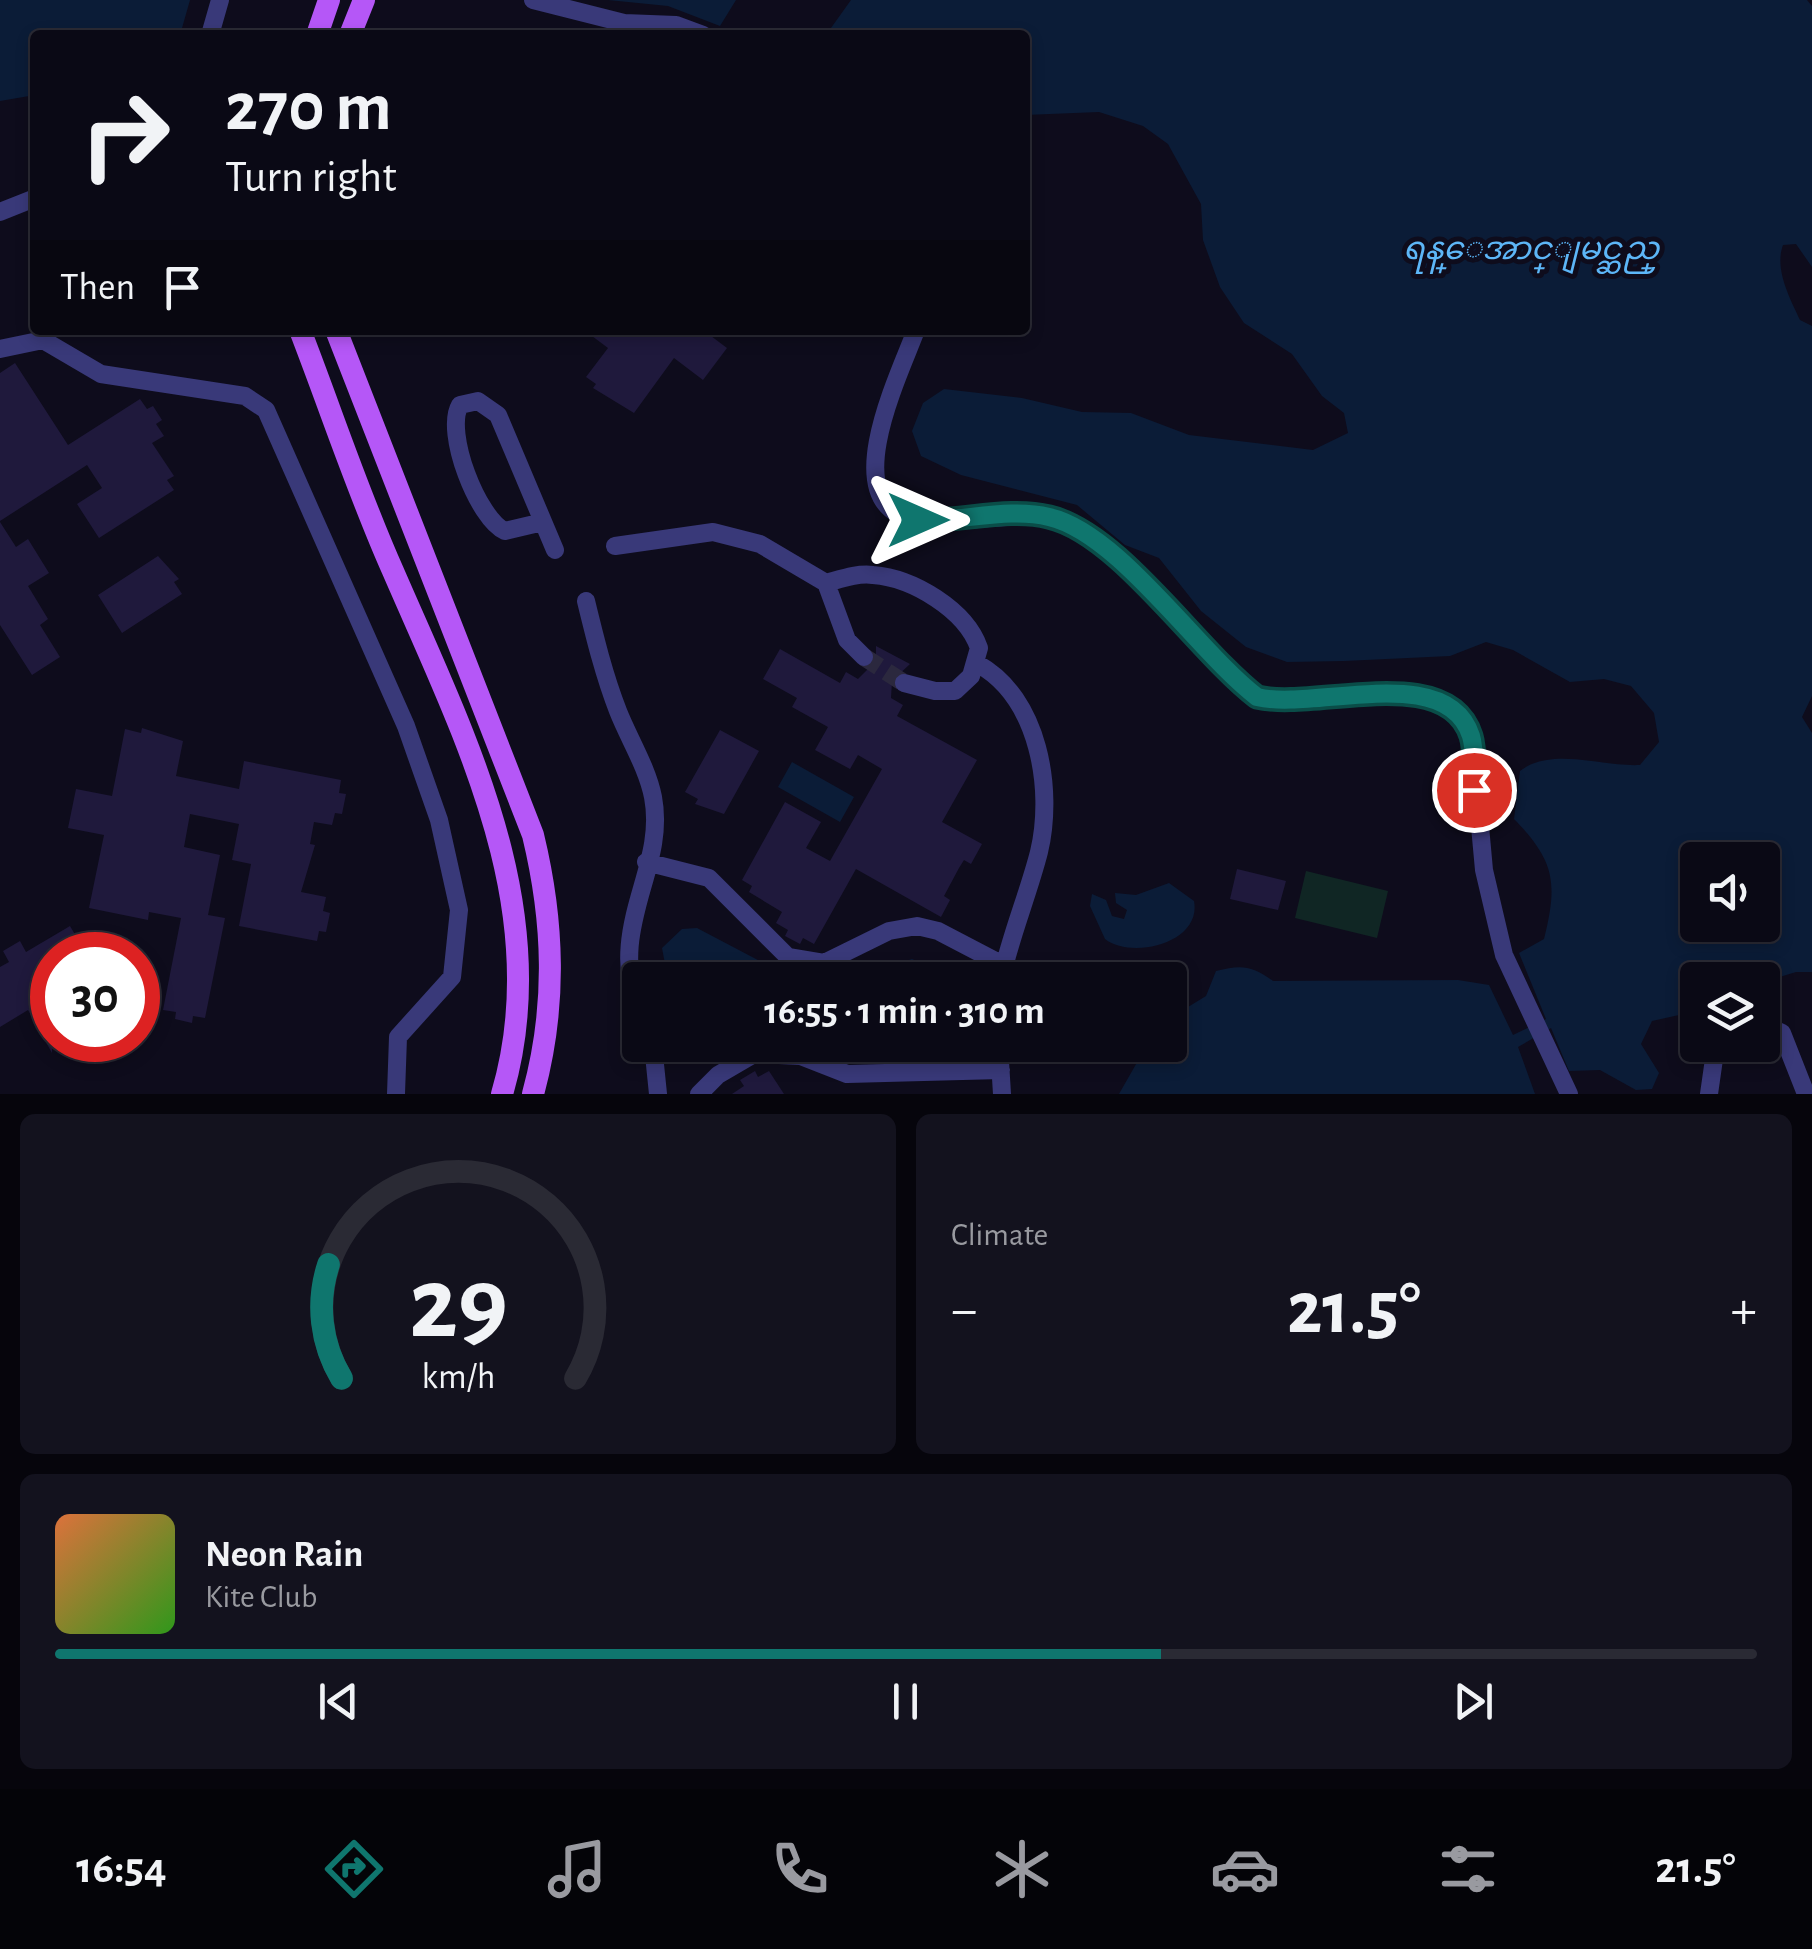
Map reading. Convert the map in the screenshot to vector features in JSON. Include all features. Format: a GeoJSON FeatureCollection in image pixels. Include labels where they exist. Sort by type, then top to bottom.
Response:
{"type":"FeatureCollection","features":[{"type":"Feature","properties":{"kind":"main road"},"geometry":{"type":"LineString","coordinates":[[319,30],[330,0]]}},
{"type":"Feature","properties":{"kind":"main road"},"geometry":{"type":"LineString","coordinates":[[352,30],[364,0]]}},
{"type":"Feature","properties":{"kind":"main road"},"geometry":{"type":"LineString","coordinates":[[302,335],[392,571],[483,784],[503,861],[520,958],[502,1094]]}},
{"type":"Feature","properties":{"kind":"main road"},"geometry":{"type":"LineString","coordinates":[[338,335],[533,834],[548,898],[552,960],[548,1022],[533,1094]]}},
{"type":"Feature","properties":{"kind":"street"},"geometry":{"type":"LineString","coordinates":[[211,30],[220,0]]}},
{"type":"Feature","properties":{"kind":"street"},"geometry":{"type":"LineString","coordinates":[[533,0],[624,23],[676,25],[689,30]]}},
{"type":"Feature","properties":{"kind":"street"},"geometry":{"type":"LineString","coordinates":[[0,212],[30,200]]}},
{"type":"Feature","properties":{"kind":"street"},"geometry":{"type":"LineString","coordinates":[[914,335],[878,439],[873,474],[886,506],[900,516],[942,521],[1048,516],[1076,528],[1122,564],[1257,697],[1288,702],[1380,693],[1434,699],[1453,707],[1472,739],[1484,870],[1500,942],[1569,1094]]}},
{"type":"Feature","properties":{"kind":"street"},"geometry":{"type":"LineString","coordinates":[[0,349],[42,340],[102,374],[245,396],[266,410],[406,726],[439,820],[459,910],[452,977],[398,1037],[396,1094]]}},
{"type":"Feature","properties":{"kind":"street"},"geometry":{"type":"LineString","coordinates":[[543,522],[505,531],[492,522],[454,444],[452,421],[460,405],[478,401],[498,415],[555,550]]}},
{"type":"Feature","properties":{"kind":"street"},"geometry":{"type":"LineString","coordinates":[[615,546],[687,533],[731,534],[760,544],[826,584],[847,640],[864,657]]}},
{"type":"Feature","properties":{"kind":"street"},"geometry":{"type":"LineString","coordinates":[[826,584],[869,574],[898,580],[962,617],[979,648],[978,664],[954,691],[904,683]]}},
{"type":"Feature","properties":{"kind":"street"},"geometry":{"type":"LineString","coordinates":[[586,600],[605,680],[653,798],[628,962]]}},
{"type":"Feature","properties":{"kind":"street"},"geometry":{"type":"LineString","coordinates":[[978,664],[995,674],[1030,722],[1042,788],[1040,848],[1006,962]]}},
{"type":"Feature","properties":{"kind":"street"},"geometry":{"type":"LineString","coordinates":[[646,862],[709,878],[788,957],[814,962]]}},
{"type":"Feature","properties":{"kind":"street"},"geometry":{"type":"LineString","coordinates":[[828,962],[889,931],[917,926],[938,931],[986,962]]}},
{"type":"Feature","properties":{"kind":"street"},"geometry":{"type":"LineString","coordinates":[[1780,1032],[1806,1094]]}},
{"type":"Feature","properties":{"kind":"street"},"geometry":{"type":"LineString","coordinates":[[699,1094],[718,1076],[754,1054],[801,1056],[847,1074],[1000,1070]]}},
{"type":"Feature","properties":{"kind":"street"},"geometry":{"type":"LineString","coordinates":[[655,1062],[658,1094]]}},
{"type":"Feature","properties":{"kind":"street"},"geometry":{"type":"LineString","coordinates":[[1000,1062],[1002,1094]]}},
{"type":"Feature","properties":{"kind":"street"},"geometry":{"type":"LineString","coordinates":[[1709,1094],[1714,1062]]}},
{"type":"Feature","properties":{"kind":"green space"},"geometry":{"type":"Polygon","coordinates":[[[1306,871],[1388,891],[1377,938],[1295,918],[1306,871]]]}},
{"type":"Feature","properties":{"kind":"water"},"geometry":{"type":"Polygon","coordinates":[[[0,0],[190,0],[181,30],[30,30],[30,96],[0,101],[0,0]]]}},
{"type":"Feature","properties":{"kind":"water"},"geometry":{"type":"Polygon","coordinates":[[[608,0],[736,0],[720,26],[668,6],[608,0]]]}},
{"type":"Feature","properties":{"kind":"water","name":"ရန္ေအာင္ျမင္ဆည္"},"geometry":{"type":"Polygon","coordinates":[[[851,0],[1807,0],[1812,6],[1812,267],[1796,244],[1783,245],[1780,264],[1800,320],[1812,326],[1812,696],[1802,717],[1812,733],[1812,972],[1780,977],[1780,962],[1680,962],[1680,1015],[1652,1021],[1641,1044],[1659,1073],[1652,1089],[1636,1090],[1600,1070],[1569,1071],[1551,1028],[1518,1047],[1535,1094],[1119,1094],[1137,1062],[1187,1062],[1187,1008],[1206,996],[1216,971],[1225,969],[1252,969],[1273,981],[1458,980],[1489,985],[1513,1035],[1546,1019],[1519,953],[1544,939],[1551,903],[1550,874],[1545,861],[1514,819],[1520,771],[1547,760],[1562,759],[1640,765],[1659,742],[1654,713],[1631,686],[1604,679],[1570,682],[1513,650],[1486,642],[1450,656],[1344,661],[1287,662],[1246,647],[1201,611],[1159,558],[1125,545],[1077,505],[961,475],[921,456],[912,431],[923,403],[944,389],[1022,398],[1082,412],[1131,413],[1189,435],[1313,450],[1348,433],[1344,413],[1322,396],[1292,354],[1244,323],[1220,287],[1203,240],[1201,204],[1168,144],[1143,126],[1099,112],[1030,115],[1030,30],[830,30],[851,0]]]}},
{"type":"Feature","properties":{"kind":"water"},"geometry":{"type":"Polygon","coordinates":[[[792,762],[854,797],[840,822],[778,787],[792,762]]]}},
{"type":"Feature","properties":{"kind":"water"},"geometry":{"type":"Polygon","coordinates":[[[1169,883],[1194,901],[1194,916],[1187,928],[1163,944],[1147,947],[1131,948],[1105,939],[1090,906],[1092,894],[1106,900],[1112,916],[1124,919],[1127,910],[1116,903],[1115,893],[1136,895],[1169,883]]]}},
{"type":"Feature","properties":{"kind":"water"},"geometry":{"type":"Polygon","coordinates":[[[697,928],[762,962],[665,962],[662,948],[682,929],[697,928]]]}},
{"type":"Feature","properties":{"kind":"building"},"geometry":{"type":"Polygon","coordinates":[[[591,335],[710,335],[727,348],[703,380],[674,358],[634,413],[593,388],[596,384],[586,377],[608,348],[591,335]]]}},
{"type":"Feature","properties":{"kind":"building"},"geometry":{"type":"Polygon","coordinates":[[[15,363],[68,445],[140,399],[147,409],[153,406],[162,420],[156,424],[164,436],[152,443],[174,476],[167,480],[174,490],[99,538],[77,504],[102,488],[87,465],[0,521],[0,373],[15,363]]]}},
{"type":"Feature","properties":{"kind":"building"},"geometry":{"type":"Polygon","coordinates":[[[0,522],[16,547],[28,539],[49,573],[28,586],[48,619],[40,625],[60,657],[32,675],[0,625],[0,522]]]}},
{"type":"Feature","properties":{"kind":"building"},"geometry":{"type":"Polygon","coordinates":[[[158,556],[179,579],[174,582],[182,594],[122,633],[98,595],[158,556]]]}},
{"type":"Feature","properties":{"kind":"building"},"geometry":{"type":"Polygon","coordinates":[[[876,646],[910,664],[892,681],[891,698],[903,705],[897,716],[977,760],[942,822],[982,844],[971,864],[964,860],[959,868],[944,896],[950,900],[941,917],[856,869],[814,944],[803,938],[800,944],[785,936],[788,930],[776,923],[782,912],[749,892],[752,886],[742,880],[785,802],[821,822],[806,848],[830,861],[882,769],[858,755],[850,769],[815,750],[828,727],[792,707],[797,698],[763,679],[780,649],[840,683],[846,672],[858,679],[876,661],[876,646]]]}},
{"type":"Feature","properties":{"kind":"building"},"geometry":{"type":"Polygon","coordinates":[[[142,728],[183,741],[176,776],[239,789],[244,761],[341,780],[339,793],[346,794],[342,814],[335,813],[332,825],[314,822],[310,844],[315,845],[301,892],[326,897],[323,911],[330,913],[326,932],[319,931],[317,941],[239,926],[251,864],[232,860],[239,824],[190,814],[184,847],[220,855],[208,915],[225,918],[205,1018],[193,1016],[192,1023],[175,1019],[176,1012],[163,1010],[181,918],[149,912],[148,920],[89,908],[104,835],[68,828],[76,789],[112,796],[125,729],[141,733],[142,728]]]}},
{"type":"Feature","properties":{"kind":"building"},"geometry":{"type":"Polygon","coordinates":[[[720,730],[759,751],[724,814],[695,804],[698,799],[685,792],[720,730]]]}},
{"type":"Feature","properties":{"kind":"building"},"geometry":{"type":"Polygon","coordinates":[[[1237,869],[1286,881],[1278,910],[1230,899],[1237,869]]]}},
{"type":"Feature","properties":{"kind":"building"},"geometry":{"type":"Polygon","coordinates":[[[20,941],[26,952],[30,950],[30,1014],[28,1010],[0,1027],[0,967],[9,962],[3,951],[20,941]]]}},
{"type":"Feature","properties":{"kind":"building"},"geometry":{"type":"Polygon","coordinates":[[[755,1071],[758,1077],[769,1071],[784,1094],[732,1094],[744,1086],[740,1080],[755,1071]]]}},
{"type":"Feature","properties":{"kind":"tunnel"},"geometry":{"type":"LineString","coordinates":[[864,657],[904,683]]}},
{"type":"Feature","properties":{"kind":"route"},"geometry":{"type":"LineString","coordinates":[[918,520],[1048,516],[1076,528],[1122,564],[1257,697],[1288,702],[1380,693],[1434,699],[1453,707],[1472,739],[1474,790]]}}]}
